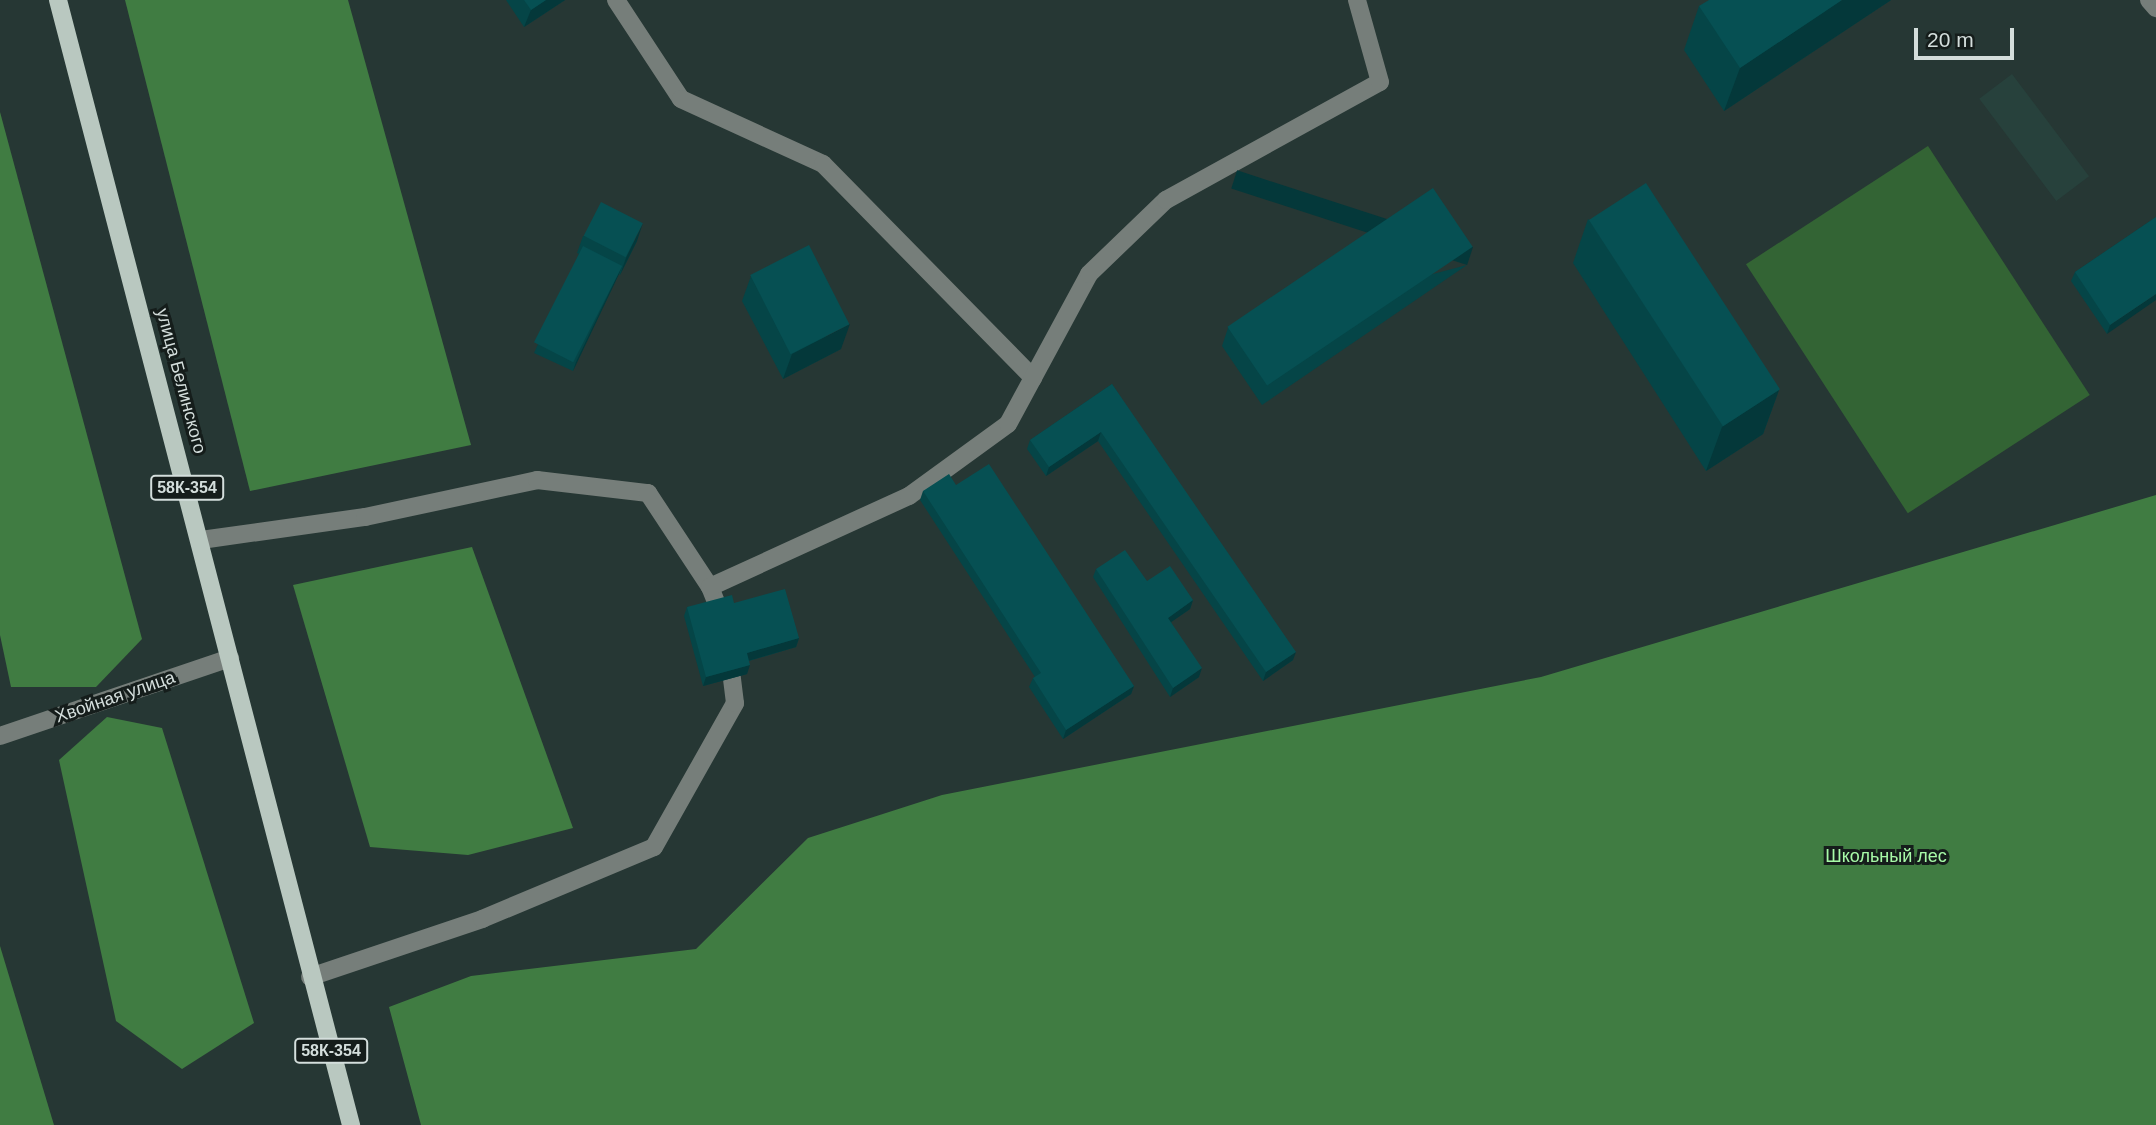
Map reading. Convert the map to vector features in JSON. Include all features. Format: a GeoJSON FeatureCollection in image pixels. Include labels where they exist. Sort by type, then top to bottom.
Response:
{"type":"FeatureCollection","features":[{"type":"Feature","properties":{"kind":"main road","name":"улица Белинского"},"geometry":{"type":"LineString","coordinates":[[58,0],[201,540],[310,977]]}},
{"type":"Feature","properties":{"kind":"main road","name":"58К-354"},"geometry":{"type":"LineString","coordinates":[[310,977],[351,1125]]}},
{"type":"Feature","properties":{"kind":"street"},"geometry":{"type":"LineString","coordinates":[[616,0],[681,99],[823,164],[1032,378]]}},
{"type":"Feature","properties":{"kind":"street"},"geometry":{"type":"LineString","coordinates":[[710,587],[909,496],[1008,424],[1089,274],[1166,200],[1380,82],[1357,0]]}},
{"type":"Feature","properties":{"kind":"street"},"geometry":{"type":"LineString","coordinates":[[2150,0],[2156,9]]}},
{"type":"Feature","properties":{"kind":"street"},"geometry":{"type":"LineString","coordinates":[[201,540],[365,517],[537,480],[648,493],[710,587],[725,624],[735,703],[654,847],[482,919],[310,977]]}},
{"type":"Feature","properties":{"kind":"street","name":"Хвойная улица"},"geometry":{"type":"LineString","coordinates":[[0,736],[230,658]]}},
{"type":"Feature","properties":{"kind":"shaded area"},"geometry":{"type":"Polygon","coordinates":[[[2012,74],[2089,176],[2056,201],[1979,99],[2012,74]]]}},
{"type":"Feature","properties":{"kind":"green space"},"geometry":{"type":"Polygon","coordinates":[[[125,0],[348,0],[471,445],[250,491],[125,0]]]}},
{"type":"Feature","properties":{"kind":"green space"},"geometry":{"type":"Polygon","coordinates":[[[0,112],[142,639],[96,687],[11,687],[0,635],[0,112]]]}},
{"type":"Feature","properties":{"kind":"green space"},"geometry":{"type":"Polygon","coordinates":[[[1928,146],[2090,395],[1908,513],[1746,264],[1928,146]]]}},
{"type":"Feature","properties":{"kind":"green space","name":"Школьный лес"},"geometry":{"type":"Polygon","coordinates":[[[2156,495],[2156,1125],[421,1125],[389,1007],[471,976],[696,949],[808,838],[942,795],[1541,677],[2156,495]]]}},
{"type":"Feature","properties":{"kind":"green space"},"geometry":{"type":"Polygon","coordinates":[[[472,547],[573,828],[468,855],[370,847],[293,585],[472,547]]]}},
{"type":"Feature","properties":{"kind":"green space"},"geometry":{"type":"Polygon","coordinates":[[[107,717],[162,728],[254,1023],[182,1069],[116,1021],[59,760],[107,717]]]}},
{"type":"Feature","properties":{"kind":"green space"},"geometry":{"type":"Polygon","coordinates":[[[0,946],[54,1125],[0,1125],[0,946]]]}},
{"type":"Feature","properties":{"kind":"building"},"geometry":{"type":"Polygon","coordinates":[[[524,0],[546,0],[531,10],[524,0]]]}},
{"type":"Feature","properties":{"kind":"building"},"geometry":{"type":"Polygon","coordinates":[[[1709,0],[1842,0],[1740,68],[1699,6],[1709,0]]]}},
{"type":"Feature","properties":{"kind":"building"},"geometry":{"type":"Polygon","coordinates":[[[1646,183],[1780,389],[1723,426],[1589,220],[1646,183]]]}},
{"type":"Feature","properties":{"kind":"building"},"geometry":{"type":"Polygon","coordinates":[[[1433,188],[1473,247],[1267,386],[1227,327],[1433,188]]]}},
{"type":"Feature","properties":{"kind":"building"},"geometry":{"type":"Polygon","coordinates":[[[601,202],[643,223],[626,257],[584,236],[601,202]]]}},
{"type":"Feature","properties":{"kind":"building"},"geometry":{"type":"Polygon","coordinates":[[[2156,217],[2156,294],[2110,325],[2075,272],[2156,217]]]}},
{"type":"Feature","properties":{"kind":"building"},"geometry":{"type":"Polygon","coordinates":[[[809,245],[849,324],[791,354],[750,275],[809,245]]]}},
{"type":"Feature","properties":{"kind":"building"},"geometry":{"type":"Polygon","coordinates":[[[583,246],[622,266],[573,362],[534,342],[583,246]]]}},
{"type":"Feature","properties":{"kind":"building"},"geometry":{"type":"Polygon","coordinates":[[[1112,384],[1296,652],[1266,672],[1101,432],[1049,467],[1030,440],[1112,384]]]}},
{"type":"Feature","properties":{"kind":"building"},"geometry":{"type":"Polygon","coordinates":[[[989,464],[1134,686],[1066,730],[1033,678],[1041,673],[923,491],[949,474],[956,485],[989,464]]]}},
{"type":"Feature","properties":{"kind":"building"},"geometry":{"type":"Polygon","coordinates":[[[1125,550],[1147,581],[1170,566],[1193,600],[1168,618],[1202,668],[1173,688],[1096,569],[1125,550]]]}},
{"type":"Feature","properties":{"kind":"building"},"geometry":{"type":"Polygon","coordinates":[[[785,589],[799,638],[747,653],[750,665],[706,677],[687,607],[732,595],[734,603],[785,589]]]}}]}
